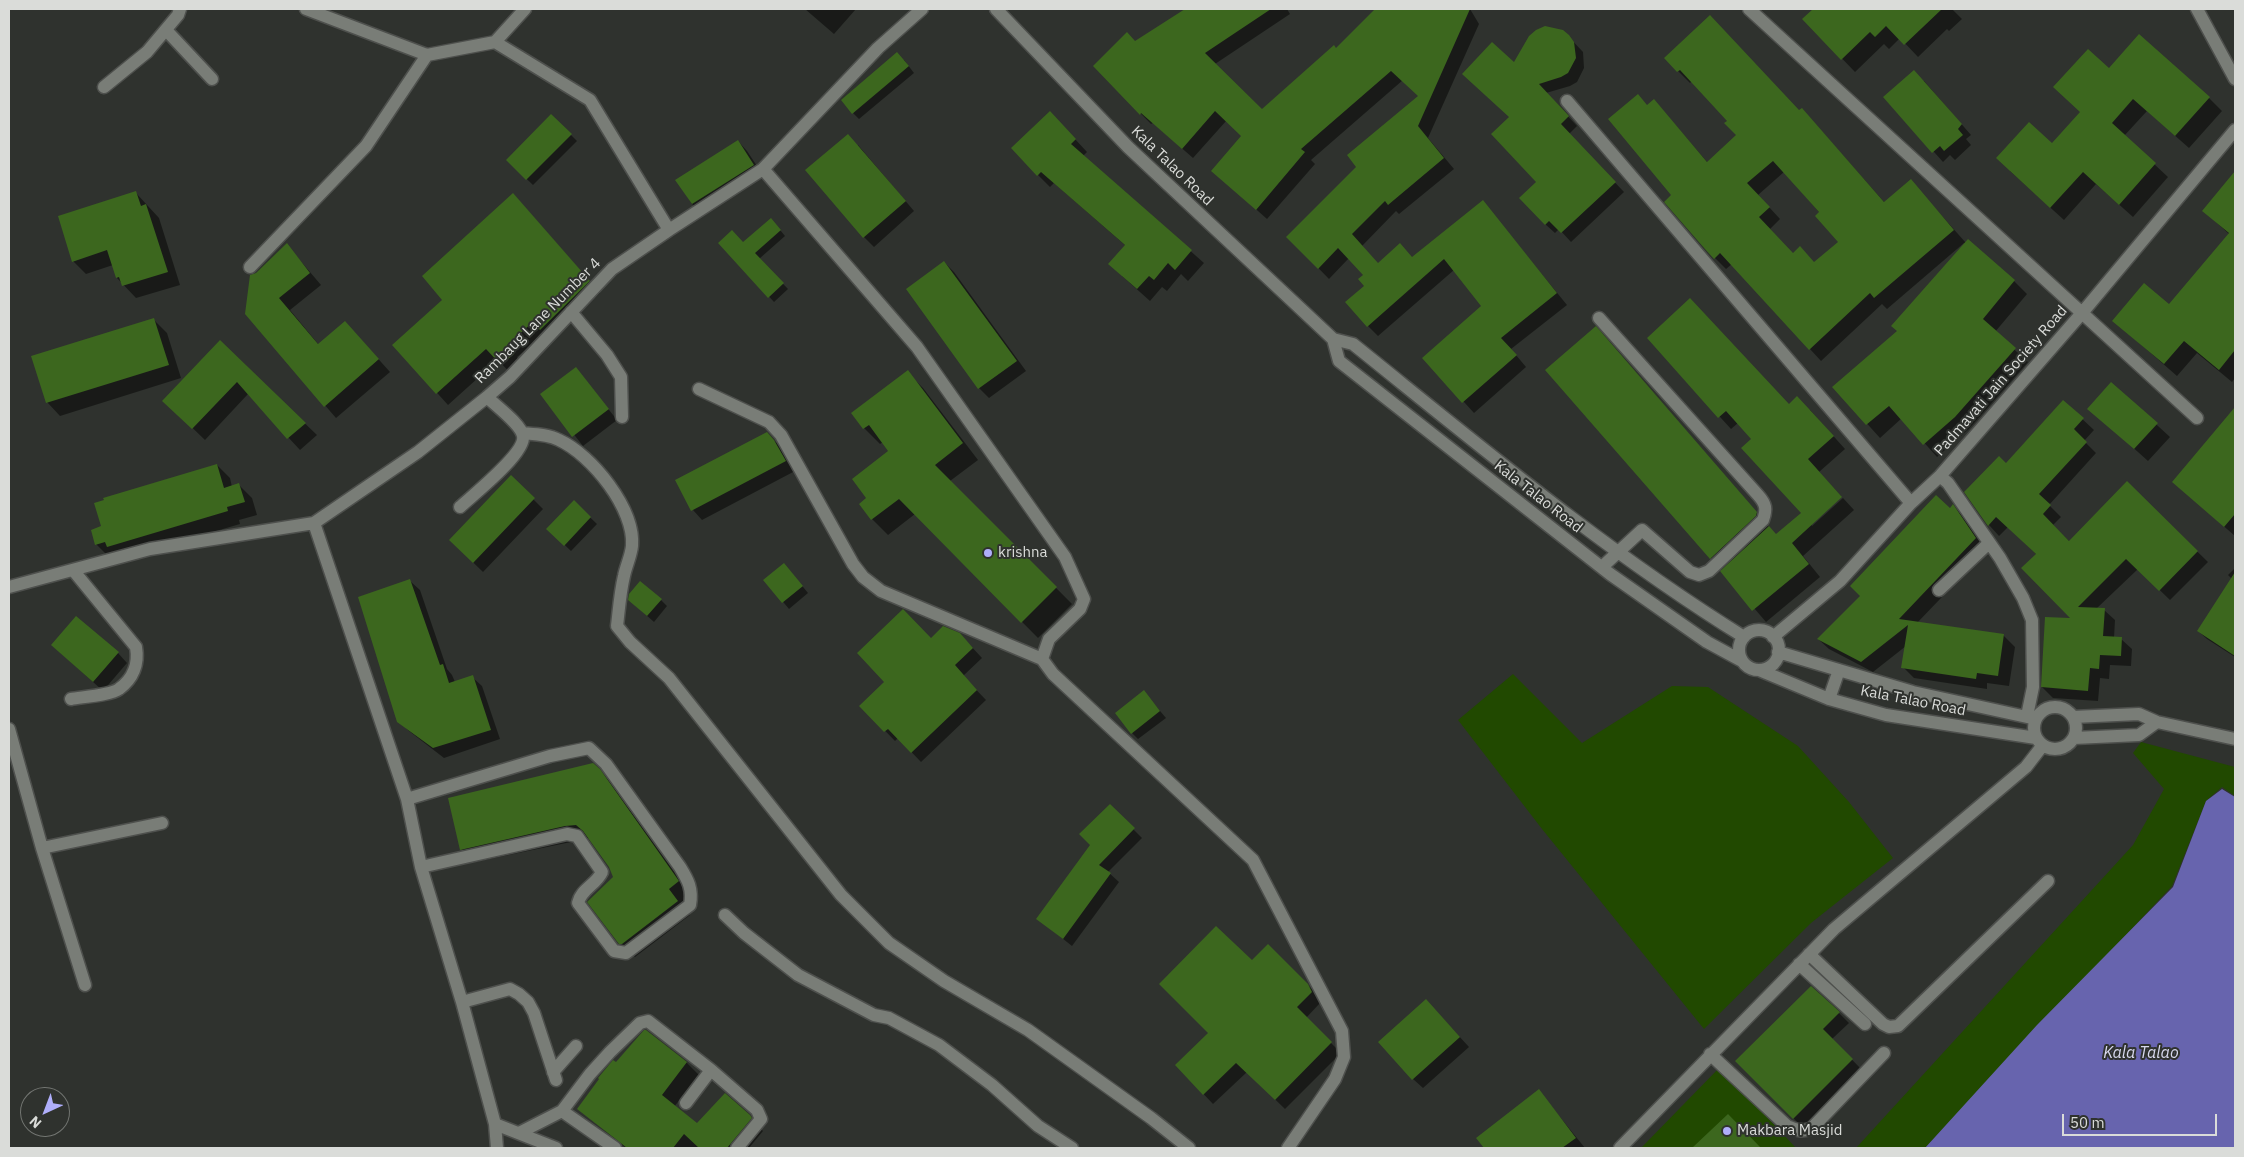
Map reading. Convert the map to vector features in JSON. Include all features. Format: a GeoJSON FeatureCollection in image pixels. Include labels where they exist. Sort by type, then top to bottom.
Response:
{"type":"FeatureCollection","features":[{"type":"Feature","properties":{"kind":"street"},"geometry":{"type":"LineString","coordinates":[[104,87],[147,52],[178,15],[180,9]]}},
{"type":"Feature","properties":{"kind":"street"},"geometry":{"type":"LineString","coordinates":[[306,9],[427,55],[495,42],[524,9]]}},
{"type":"Feature","properties":{"kind":"street","name":"Rambaug Lane Number 4"},"geometry":{"type":"LineString","coordinates":[[9,587],[150,549],[314,523],[418,452],[487,397],[510,377],[612,269],[668,230],[763,170],[878,48],[922,9]]}},
{"type":"Feature","properties":{"kind":"street","name":"Kala Talao Road"},"geometry":{"type":"LineString","coordinates":[[996,9],[1128,147],[1333,339],[1353,344],[1616,553],[1744,637]]}},
{"type":"Feature","properties":{"kind":"street"},"geometry":{"type":"LineString","coordinates":[[2197,9],[2235,79]]}},
{"type":"Feature","properties":{"kind":"street"},"geometry":{"type":"LineString","coordinates":[[1753,10],[2197,418]]}},
{"type":"Feature","properties":{"kind":"street"},"geometry":{"type":"LineString","coordinates":[[166,30],[212,79]]}},
{"type":"Feature","properties":{"kind":"street"},"geometry":{"type":"LineString","coordinates":[[495,42],[590,100],[668,230]]}},
{"type":"Feature","properties":{"kind":"street"},"geometry":{"type":"LineString","coordinates":[[250,267],[366,146],[427,55]]}},
{"type":"Feature","properties":{"kind":"street"},"geometry":{"type":"LineString","coordinates":[[1567,101],[1911,503]]}},
{"type":"Feature","properties":{"kind":"street","name":"Padmavati Jain Society Road"},"geometry":{"type":"LineString","coordinates":[[1773,637],[1840,581],[1911,503],[1940,476],[2082,313],[2235,130]]}},
{"type":"Feature","properties":{"kind":"street"},"geometry":{"type":"LineString","coordinates":[[763,170],[916,347],[1065,557],[1084,599],[1080,609],[1049,639],[1042,659]]}},
{"type":"Feature","properties":{"kind":"street"},"geometry":{"type":"LineString","coordinates":[[571,312],[607,355],[621,376],[622,417]]}},
{"type":"Feature","properties":{"kind":"street"},"geometry":{"type":"LineString","coordinates":[[1598,318],[1765,503],[1766,511],[1763,520],[1709,571],[1699,575],[1690,572],[1642,530],[1602,568]]}},
{"type":"Feature","properties":{"kind":"street","name":"Kala Talao Road"},"geometry":{"type":"LineString","coordinates":[[1333,339],[1339,361],[1602,568],[1707,642],[1742,661]]}},
{"type":"Feature","properties":{"kind":"street"},"geometry":{"type":"LineString","coordinates":[[699,389],[769,422],[781,435],[853,564],[863,577],[881,591],[1042,659],[1053,674],[1253,860],[1342,1031],[1344,1057],[1335,1079],[1288,1148]]}},
{"type":"Feature","properties":{"kind":"street"},"geometry":{"type":"LineString","coordinates":[[460,507],[510,460],[523,444],[520,427],[487,397]]}},
{"type":"Feature","properties":{"kind":"street"},"geometry":{"type":"LineString","coordinates":[[522,433],[540,434],[558,439],[594,466],[608,481],[630,527],[632,547],[619,602],[617,626],[630,642],[669,678],[841,895],[890,942],[944,980],[1028,1030],[1151,1118],[1189,1148]]}},
{"type":"Feature","properties":{"kind":"street"},"geometry":{"type":"LineString","coordinates":[[1940,476],[1948,483],[1989,544],[2023,598],[2032,620],[2032,718],[2039,741],[2052,749],[2060,749],[2074,738],[2076,728],[2073,717],[2066,710],[2052,707],[2032,718]]}},
{"type":"Feature","properties":{"kind":"street"},"geometry":{"type":"LineString","coordinates":[[314,523],[407,798],[420,867],[462,1002],[494,1124],[497,1148]]}},
{"type":"Feature","properties":{"kind":"street"},"geometry":{"type":"LineString","coordinates":[[1939,590],[1989,544]]}},
{"type":"Feature","properties":{"kind":"street"},"geometry":{"type":"LineString","coordinates":[[71,699],[118,690],[134,672],[138,658],[136,648],[73,570]]}},
{"type":"Feature","properties":{"kind":"street"},"geometry":{"type":"LineString","coordinates":[[1762,630],[1773,637],[1778,652],[1776,661],[1771,666],[1752,670],[1742,661],[1739,649],[1744,637],[1755,631],[1762,630]]}},
{"type":"Feature","properties":{"kind":"street","name":"Kala Talao Road"},"geometry":{"type":"LineString","coordinates":[[1778,652],[1913,692],[2032,718]]}},
{"type":"Feature","properties":{"kind":"street","name":"Kala Talao Road"},"geometry":{"type":"LineString","coordinates":[[1759,670],[1829,699],[1886,715],[2039,741]]}},
{"type":"Feature","properties":{"kind":"street"},"geometry":{"type":"LineString","coordinates":[[1829,699],[1839,670]]}},
{"type":"Feature","properties":{"kind":"street"},"geometry":{"type":"LineString","coordinates":[[2073,717],[2138,714],[2157,722],[2235,739]]}},
{"type":"Feature","properties":{"kind":"street"},"geometry":{"type":"LineString","coordinates":[[2074,738],[2139,735],[2157,722]]}},
{"type":"Feature","properties":{"kind":"street"},"geometry":{"type":"LineString","coordinates":[[9,729],[42,848],[85,985]]}},
{"type":"Feature","properties":{"kind":"street"},"geometry":{"type":"LineString","coordinates":[[1620,1148],[1834,929],[2026,767],[2039,741]]}},
{"type":"Feature","properties":{"kind":"street"},"geometry":{"type":"LineString","coordinates":[[407,798],[550,756],[589,748],[606,764],[674,859],[688,880],[693,893],[690,905],[626,953],[614,951],[578,904],[580,895],[598,880],[602,872],[576,836],[567,834],[420,867]]}},
{"type":"Feature","properties":{"kind":"street"},"geometry":{"type":"LineString","coordinates":[[42,848],[162,823]]}},
{"type":"Feature","properties":{"kind":"street"},"geometry":{"type":"LineString","coordinates":[[1804,959],[1883,1024],[1898,1026],[2048,881]]}},
{"type":"Feature","properties":{"kind":"street"},"geometry":{"type":"LineString","coordinates":[[725,915],[744,933],[798,975],[874,1015],[890,1018],[939,1044],[992,1085],[1038,1126],[1072,1148]]}},
{"type":"Feature","properties":{"kind":"street"},"geometry":{"type":"LineString","coordinates":[[1804,959],[1866,1024]]}},
{"type":"Feature","properties":{"kind":"street"},"geometry":{"type":"LineString","coordinates":[[462,1002],[510,989],[519,994],[528,1002],[534,1013],[555,1076],[576,1046]]}},
{"type":"Feature","properties":{"kind":"street"},"geometry":{"type":"LineString","coordinates":[[519,1133],[562,1111],[590,1074],[640,1023],[648,1021],[711,1070],[757,1110],[761,1119],[737,1148]]}},
{"type":"Feature","properties":{"kind":"street"},"geometry":{"type":"LineString","coordinates":[[1710,1054],[1787,1126],[1799,1131],[1806,1131],[1812,1128],[1884,1053]]}},
{"type":"Feature","properties":{"kind":"street"},"geometry":{"type":"LineString","coordinates":[[686,1103],[711,1070]]}},
{"type":"Feature","properties":{"kind":"street"},"geometry":{"type":"LineString","coordinates":[[562,1111],[615,1148]]}},
{"type":"Feature","properties":{"kind":"street"},"geometry":{"type":"LineString","coordinates":[[494,1124],[556,1148]]}},
{"type":"Feature","properties":{"kind":"green space"},"geometry":{"type":"Polygon","coordinates":[[[1513,674],[1582,743],[1672,686],[1708,687],[1798,746],[1849,802],[1893,858],[1811,923],[1704,1029],[1542,829],[1458,720],[1513,674]]]}},
{"type":"Feature","properties":{"kind":"green space"},"geometry":{"type":"Polygon","coordinates":[[[2141,742],[2235,767],[2235,796],[2222,787],[2206,801],[2172,886],[1925,1148],[1856,1148],[2133,845],[2164,789],[2133,753],[2141,742]]]}},
{"type":"Feature","properties":{"kind":"green space"},"geometry":{"type":"Polygon","coordinates":[[[1720,1067],[1796,1148],[1641,1148],[1720,1067]]]}},
{"type":"Feature","properties":{"kind":"water","name":"Kala Talao"},"geometry":{"type":"Polygon","coordinates":[[[2222,789],[2235,797],[2235,1148],[1925,1148],[2037,1025],[2173,887],[2206,801],[2222,789]]]}},
{"type":"Feature","properties":{"kind":"building"},"geometry":{"type":"Polygon","coordinates":[[[1185,9],[1271,9],[1205,53],[1262,109],[1334,45],[1336,48],[1375,9],[1470,9],[1418,126],[1444,158],[1388,205],[1385,201],[1352,234],[1378,263],[1400,243],[1412,257],[1483,200],[1557,293],[1501,338],[1517,355],[1462,403],[1422,358],[1481,306],[1444,259],[1367,327],[1345,302],[1364,286],[1358,279],[1363,275],[1338,248],[1318,269],[1286,237],[1356,167],[1347,155],[1418,96],[1391,71],[1301,149],[1305,152],[1256,210],[1211,171],[1241,136],[1215,111],[1182,149],[1141,113],[1140,115],[1093,66],[1127,32],[1135,41],[1185,9]]]}},
{"type":"Feature","properties":{"kind":"building"},"geometry":{"type":"Polygon","coordinates":[[[1813,9],[1942,9],[1904,45],[1886,26],[1875,37],[1870,32],[1841,60],[1802,19],[1813,9]]]}},
{"type":"Feature","properties":{"kind":"building"},"geometry":{"type":"Polygon","coordinates":[[[1710,15],[1799,110],[1802,108],[1884,202],[1911,179],[1954,230],[1874,298],[1870,293],[1809,350],[1720,253],[1714,259],[1664,202],[1671,195],[1608,119],[1638,94],[1647,105],[1654,99],[1707,162],[1736,135],[1724,123],[1727,121],[1680,70],[1677,72],[1664,58],[1710,15]],[[1773,161],[1747,183],[1770,207],[1759,217],[1793,253],[1800,246],[1814,262],[1838,242],[1815,216],[1819,212],[1773,161]]]}},
{"type":"Feature","properties":{"kind":"building"},"geometry":{"type":"Polygon","coordinates":[[[1545,26],[1563,30],[1569,35],[1574,42],[1576,58],[1568,73],[1539,84],[1569,116],[1561,124],[1616,182],[1561,233],[1549,221],[1545,225],[1519,198],[1536,182],[1491,134],[1509,117],[1462,74],[1492,42],[1514,62],[1529,36],[1545,26]]]}},
{"type":"Feature","properties":{"kind":"building"},"geometry":{"type":"Polygon","coordinates":[[[2139,34],[2210,97],[2175,136],[2133,99],[2112,123],[2156,163],[2119,205],[2083,172],[2050,208],[1996,158],[2029,122],[2052,143],[2080,112],[2053,87],[2088,49],[2109,68],[2139,34]]]}},
{"type":"Feature","properties":{"kind":"building"},"geometry":{"type":"Polygon","coordinates":[[[897,52],[909,66],[852,114],[841,100],[897,52]]]}},
{"type":"Feature","properties":{"kind":"building"},"geometry":{"type":"Polygon","coordinates":[[[1914,70],[1962,124],[1958,129],[1963,135],[1944,151],[1940,146],[1932,153],[1883,97],[1914,70]]]}},
{"type":"Feature","properties":{"kind":"building"},"geometry":{"type":"Polygon","coordinates":[[[1050,111],[1076,139],[1071,144],[1192,250],[1175,270],[1168,263],[1154,280],[1149,276],[1137,289],[1108,264],[1125,245],[1041,172],[1037,176],[1011,148],[1050,111]]]}},
{"type":"Feature","properties":{"kind":"building"},"geometry":{"type":"Polygon","coordinates":[[[551,114],[572,134],[526,180],[506,160],[551,114]]]}},
{"type":"Feature","properties":{"kind":"building"},"geometry":{"type":"Polygon","coordinates":[[[848,134],[906,201],[863,238],[805,170],[848,134]]]}},
{"type":"Feature","properties":{"kind":"building"},"geometry":{"type":"Polygon","coordinates":[[[738,140],[754,165],[692,204],[675,180],[738,140]]]}},
{"type":"Feature","properties":{"kind":"building"},"geometry":{"type":"Polygon","coordinates":[[[2235,171],[2235,350],[2219,370],[2184,341],[2164,364],[2112,321],[2144,283],[2169,304],[2229,233],[2202,211],[2235,171]]]}},
{"type":"Feature","properties":{"kind":"building"},"geometry":{"type":"Polygon","coordinates":[[[136,191],[141,206],[146,204],[168,272],[122,286],[119,277],[116,278],[107,250],[72,262],[58,216],[136,191]]]}},
{"type":"Feature","properties":{"kind":"building"},"geometry":{"type":"Polygon","coordinates":[[[513,193],[590,281],[540,330],[533,322],[507,345],[514,354],[501,365],[486,349],[436,394],[392,345],[442,300],[422,276],[513,193]]]}},
{"type":"Feature","properties":{"kind":"building"},"geometry":{"type":"Polygon","coordinates":[[[771,218],[781,230],[755,253],[784,283],[768,298],[718,243],[732,230],[743,242],[771,218]]]}},
{"type":"Feature","properties":{"kind":"building"},"geometry":{"type":"Polygon","coordinates":[[[1968,239],[2015,280],[1983,319],[2016,348],[1955,417],[1923,445],[1889,406],[1866,425],[1832,387],[1897,331],[1891,326],[1968,239]]]}},
{"type":"Feature","properties":{"kind":"building"},"geometry":{"type":"Polygon","coordinates":[[[287,243],[310,273],[279,298],[318,344],[345,321],[379,359],[324,407],[245,314],[250,275],[256,273],[287,243]]]}},
{"type":"Feature","properties":{"kind":"building"},"geometry":{"type":"Polygon","coordinates":[[[944,261],[1017,361],[978,389],[906,289],[944,261]]]}},
{"type":"Feature","properties":{"kind":"building"},"geometry":{"type":"Polygon","coordinates":[[[1690,298],[1789,404],[1797,396],[1834,436],[1808,459],[1842,497],[1792,543],[1809,564],[1752,611],[1720,571],[1769,526],[1776,534],[1801,513],[1741,448],[1751,439],[1726,411],[1718,418],[1647,338],[1690,298]]]}},
{"type":"Feature","properties":{"kind":"building"},"geometry":{"type":"Polygon","coordinates":[[[154,318],[169,365],[46,403],[31,356],[154,318]]]}},
{"type":"Feature","properties":{"kind":"building"},"geometry":{"type":"Polygon","coordinates":[[[1596,326],[1757,512],[1756,516],[1710,559],[1545,370],[1596,326]]]}},
{"type":"Feature","properties":{"kind":"building"},"geometry":{"type":"Polygon","coordinates":[[[220,340],[306,423],[287,439],[237,382],[192,429],[162,401],[220,340]]]}},
{"type":"Feature","properties":{"kind":"building"},"geometry":{"type":"Polygon","coordinates":[[[576,367],[609,409],[572,437],[540,394],[576,367]]]}},
{"type":"Feature","properties":{"kind":"building"},"geometry":{"type":"Polygon","coordinates":[[[908,370],[963,443],[935,465],[1057,587],[1021,623],[899,499],[871,520],[859,504],[866,498],[852,479],[888,451],[869,425],[863,429],[851,413],[908,370]]]}},
{"type":"Feature","properties":{"kind":"building"},"geometry":{"type":"Polygon","coordinates":[[[2111,382],[2158,423],[2134,449],[2087,409],[2111,382]]]}},
{"type":"Feature","properties":{"kind":"building"},"geometry":{"type":"Polygon","coordinates":[[[2063,400],[2084,418],[2074,429],[2087,442],[2039,494],[2051,505],[2043,514],[2069,541],[2127,481],[2198,551],[2159,591],[2126,559],[2078,607],[2105,608],[2103,636],[2122,637],[2121,656],[2100,655],[2099,669],[2090,668],[2088,691],[2041,687],[2045,617],[2070,618],[2021,568],[2036,554],[1996,517],[1988,526],[1964,492],[1999,456],[2006,463],[2063,400]]]}},
{"type":"Feature","properties":{"kind":"building"},"geometry":{"type":"Polygon","coordinates":[[[2235,407],[2235,514],[2224,527],[2172,482],[2235,407]]]}},
{"type":"Feature","properties":{"kind":"building"},"geometry":{"type":"Polygon","coordinates":[[[767,432],[786,461],[691,511],[675,480],[767,432]]]}},
{"type":"Feature","properties":{"kind":"building"},"geometry":{"type":"Polygon","coordinates":[[[217,464],[224,488],[239,483],[245,502],[227,507],[228,511],[107,547],[105,542],[95,545],[91,530],[101,526],[94,503],[104,500],[103,498],[217,464]]]}},
{"type":"Feature","properties":{"kind":"building"},"geometry":{"type":"Polygon","coordinates":[[[511,475],[535,498],[473,563],[449,540],[511,475]]]}},
{"type":"Feature","properties":{"kind":"building"},"geometry":{"type":"Polygon","coordinates":[[[1936,495],[1950,508],[1953,504],[1976,538],[1899,619],[2004,634],[1998,676],[1977,673],[1976,679],[1901,668],[1908,625],[1861,662],[1817,639],[1860,596],[1850,586],[1936,495]]]}},
{"type":"Feature","properties":{"kind":"building"},"geometry":{"type":"Polygon","coordinates":[[[574,500],[591,517],[564,546],[546,529],[574,500]]]}},
{"type":"Feature","properties":{"kind":"building"},"geometry":{"type":"Polygon","coordinates":[[[784,563],[803,586],[782,603],[763,580],[784,563]]]}},
{"type":"Feature","properties":{"kind":"building"},"geometry":{"type":"Polygon","coordinates":[[[2235,572],[2235,656],[2197,631],[2235,572]]]}},
{"type":"Feature","properties":{"kind":"building"},"geometry":{"type":"Polygon","coordinates":[[[410,579],[440,665],[443,664],[449,683],[473,675],[491,730],[433,748],[397,722],[358,597],[410,579]]]}},
{"type":"Feature","properties":{"kind":"building"},"geometry":{"type":"Polygon","coordinates":[[[640,581],[662,599],[647,616],[628,600],[629,594],[640,581]]]}},
{"type":"Feature","properties":{"kind":"building"},"geometry":{"type":"Polygon","coordinates":[[[903,609],[931,638],[943,626],[960,633],[973,648],[955,665],[977,690],[911,753],[888,729],[884,732],[859,706],[884,682],[857,653],[903,609]]]}},
{"type":"Feature","properties":{"kind":"building"},"geometry":{"type":"Polygon","coordinates":[[[76,616],[119,652],[93,682],[51,645],[76,616]]]}},
{"type":"Feature","properties":{"kind":"building"},"geometry":{"type":"Polygon","coordinates":[[[1144,690],[1160,711],[1131,734],[1115,713],[1144,690]]]}},
{"type":"Feature","properties":{"kind":"building"},"geometry":{"type":"Polygon","coordinates":[[[593,763],[600,769],[679,881],[669,889],[678,901],[622,944],[619,944],[587,902],[613,877],[609,867],[583,831],[576,825],[460,850],[448,798],[593,763]]]}},
{"type":"Feature","properties":{"kind":"building"},"geometry":{"type":"Polygon","coordinates":[[[1110,804],[1135,828],[1099,865],[1111,873],[1063,939],[1036,919],[1090,845],[1079,834],[1110,804]]]}},
{"type":"Feature","properties":{"kind":"building"},"geometry":{"type":"Polygon","coordinates":[[[1216,926],[1252,960],[1268,944],[1308,984],[1312,992],[1297,1007],[1332,1042],[1275,1100],[1236,1063],[1203,1095],[1175,1065],[1208,1033],[1159,984],[1216,926]]]}},
{"type":"Feature","properties":{"kind":"building"},"geometry":{"type":"Polygon","coordinates":[[[1811,986],[1840,1012],[1823,1029],[1853,1059],[1793,1119],[1735,1061],[1811,986]]]}},
{"type":"Feature","properties":{"kind":"building"},"geometry":{"type":"Polygon","coordinates":[[[1426,999],[1460,1037],[1412,1080],[1378,1042],[1426,999]]]}},
{"type":"Feature","properties":{"kind":"building"},"geometry":{"type":"Polygon","coordinates":[[[644,1030],[687,1062],[662,1095],[697,1123],[725,1093],[750,1115],[752,1118],[727,1148],[699,1148],[684,1134],[673,1148],[627,1148],[577,1109],[613,1060],[616,1062],[644,1030]]]}},
{"type":"Feature","properties":{"kind":"building"},"geometry":{"type":"Polygon","coordinates":[[[1539,1089],[1576,1138],[1562,1148],[1484,1148],[1476,1138],[1539,1089]]]}},
{"type":"Feature","properties":{"kind":"building","name":"Makbara Masjid"},"geometry":{"type":"Polygon","coordinates":[[[1728,1114],[1761,1148],[1692,1148],[1728,1114]]]}},
{"type":"Feature","properties":{"kind":"place","name":"krishna"},"geometry":{"type":"Point","coordinates":[988,553]}},
{"type":"Feature","properties":{"kind":"place","name":"Makbara Masjid"},"geometry":{"type":"Point","coordinates":[1727,1131]}}]}
